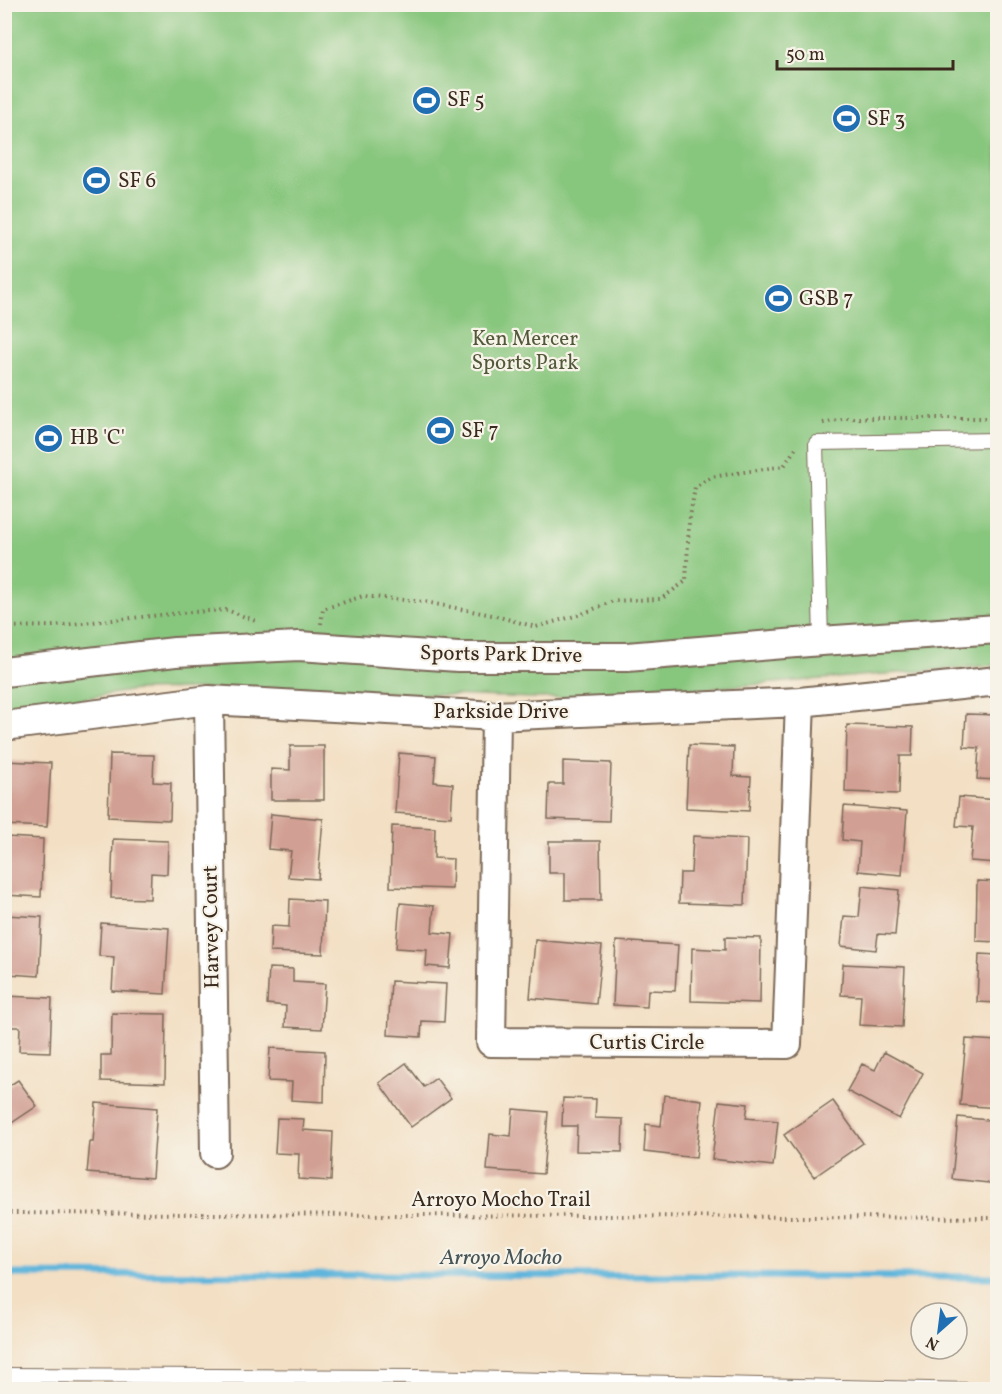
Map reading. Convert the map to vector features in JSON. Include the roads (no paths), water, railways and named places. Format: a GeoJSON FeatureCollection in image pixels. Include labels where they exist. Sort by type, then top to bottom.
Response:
{"type":"FeatureCollection","features":[{"type":"Feature","properties":{"kind":"street","name":"Sports Park Drive"},"geometry":{"type":"LineString","coordinates":[[4,672],[176,652],[298,646],[458,657],[627,657],[998,629]]}},
{"type":"Feature","properties":{"kind":"street","name":"Parkside Drive"},"geometry":{"type":"LineString","coordinates":[[4,726],[209,700],[496,716],[800,702],[998,681]]}},
{"type":"Feature","properties":{"kind":"street","name":"Harvey Court"},"geometry":{"type":"LineString","coordinates":[[209,700],[215,1153]]}},
{"type":"Feature","properties":{"kind":"street","name":"Curtis Circle"},"geometry":{"type":"LineString","coordinates":[[496,716],[491,1042],[787,1044],[800,702]]}},
{"type":"Feature","properties":{"kind":"lane"},"geometry":{"type":"LineString","coordinates":[[821,641],[816,443],[998,440]]}},
{"type":"Feature","properties":{"kind":"lane"},"geometry":{"type":"LineString","coordinates":[[4,1375],[418,1377],[971,1389]]}},
{"type":"Feature","properties":{"kind":"waterway","name":"Arroyo Mocho"},"geometry":{"type":"LineString","coordinates":[[4,1274],[998,1277]]}},
{"type":"Feature","properties":{"kind":"place","name":"SF 5"},"geometry":{"type":"Point","coordinates":[426,100]}},
{"type":"Feature","properties":{"kind":"place","name":"SF 3"},"geometry":{"type":"Point","coordinates":[846,119]}},
{"type":"Feature","properties":{"kind":"place","name":"SF 6"},"geometry":{"type":"Point","coordinates":[97,181]}},
{"type":"Feature","properties":{"kind":"place","name":"GSB 7"},"geometry":{"type":"Point","coordinates":[778,299]}},
{"type":"Feature","properties":{"kind":"place","name":"SF 7"},"geometry":{"type":"Point","coordinates":[440,431]}},
{"type":"Feature","properties":{"kind":"place","name":"HB 'C'"},"geometry":{"type":"Point","coordinates":[49,438]}},
{"type":"Feature","properties":{"kind":"park label","name":"Ken Mercer Sports Park"},"geometry":{"type":"Point","coordinates":[525,351]}}]}
